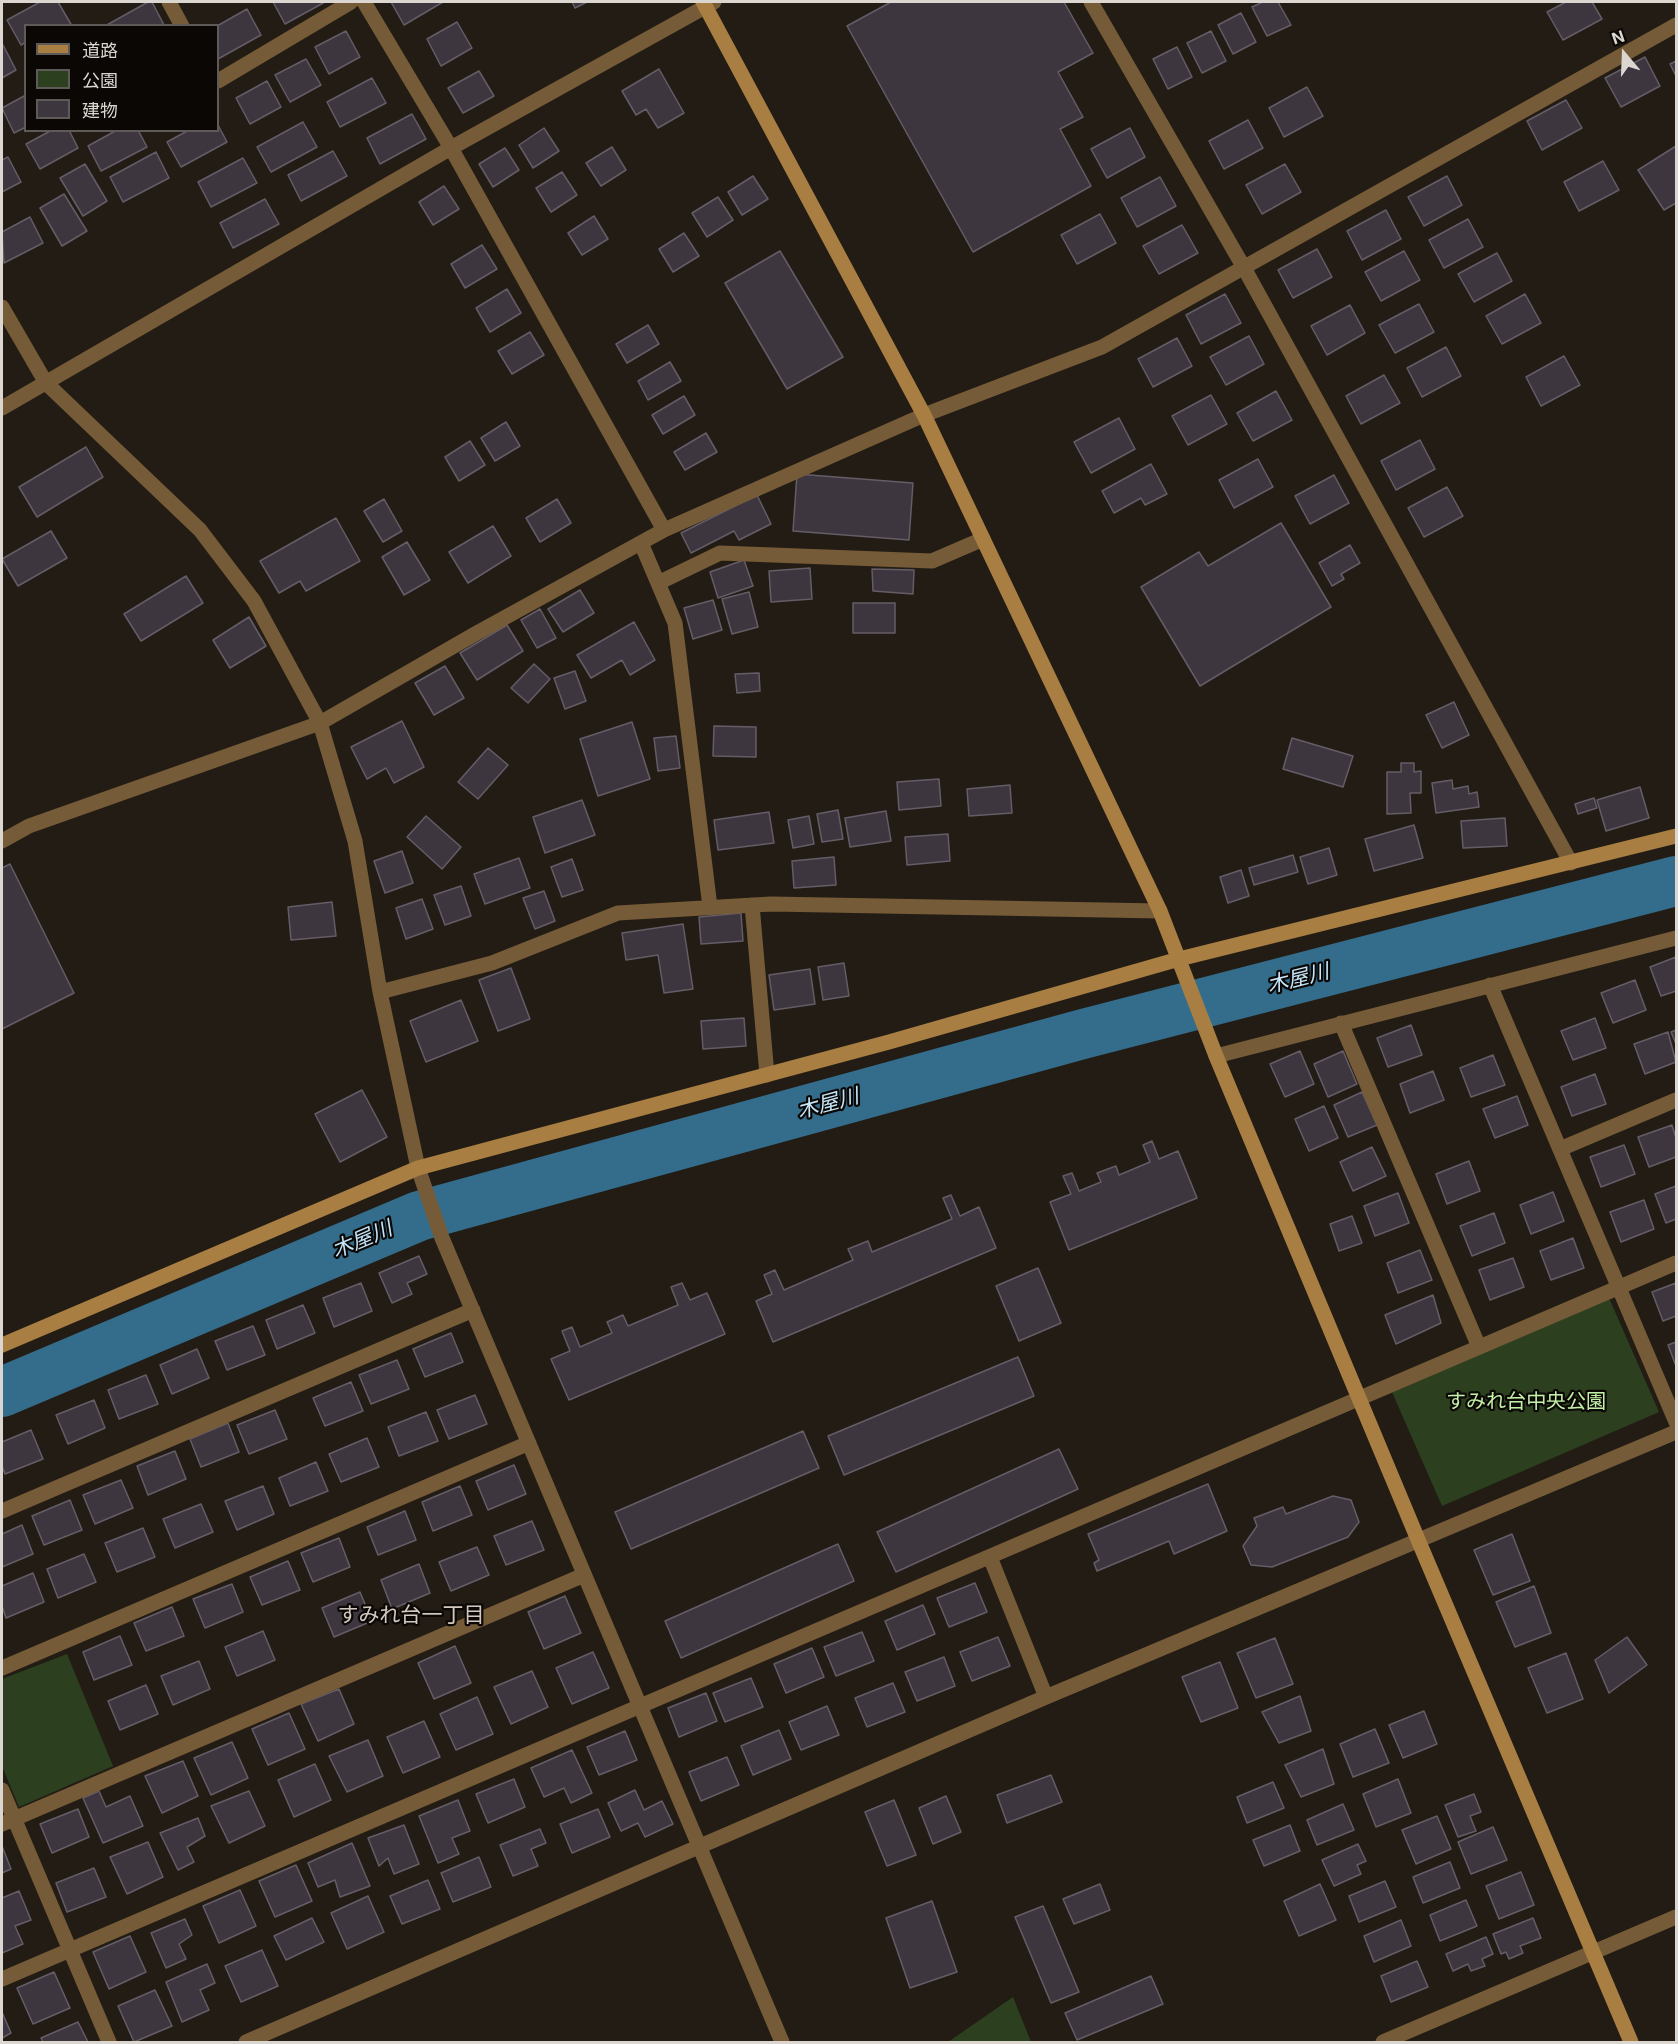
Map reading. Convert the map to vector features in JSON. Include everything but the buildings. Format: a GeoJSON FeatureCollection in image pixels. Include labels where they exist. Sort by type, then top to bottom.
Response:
{"type":"FeatureCollection","features":[{"type":"Feature","properties":{"kind":"street"},"geometry":{"type":"LineString","coordinates":[[169,2],[181,24]]}},
{"type":"Feature","properties":{"kind":"street"},"geometry":{"type":"LineString","coordinates":[[219,80],[351,2]]}},
{"type":"Feature","properties":{"kind":"street"},"geometry":{"type":"LineString","coordinates":[[364,2],[452,148],[664,530]]}},
{"type":"Feature","properties":{"kind":"street"},"geometry":{"type":"LineString","coordinates":[[1091,2],[1243,267],[1571,863]]}},
{"type":"Feature","properties":{"kind":"street"},"geometry":{"type":"LineString","coordinates":[[2,408],[708,3],[924,415],[1160,911],[1214,1051],[1359,1400],[1631,2043]]}},
{"type":"Feature","properties":{"kind":"street"},"geometry":{"type":"LineString","coordinates":[[2,841],[29,825],[320,723],[475,633],[664,530],[924,415],[1102,347],[1677,25]]}},
{"type":"Feature","properties":{"kind":"street"},"geometry":{"type":"LineString","coordinates":[[2,307],[46,383],[200,530],[254,600],[320,723],[355,841],[380,992],[418,1168],[442,1238],[782,2043]]}},
{"type":"Feature","properties":{"kind":"street"},"geometry":{"type":"LineString","coordinates":[[658,583],[720,554],[932,561],[983,539]]}},
{"type":"Feature","properties":{"kind":"street"},"geometry":{"type":"LineString","coordinates":[[641,543],[675,623],[710,908]]}},
{"type":"Feature","properties":{"kind":"street"},"geometry":{"type":"LineString","coordinates":[[2,1345],[418,1168],[767,1075],[1179,959],[1677,836]]}},
{"type":"Feature","properties":{"kind":"street"},"geometry":{"type":"LineString","coordinates":[[380,992],[492,963],[618,913],[752,905],[1160,911]]}},
{"type":"Feature","properties":{"kind":"street"},"geometry":{"type":"LineString","coordinates":[[752,905],[767,1075]]}},
{"type":"Feature","properties":{"kind":"street"},"geometry":{"type":"LineString","coordinates":[[1214,1051],[1341,1023],[1677,938]]}},
{"type":"Feature","properties":{"kind":"street"},"geometry":{"type":"LineString","coordinates":[[1490,985],[1677,1422]]}},
{"type":"Feature","properties":{"kind":"street"},"geometry":{"type":"LineString","coordinates":[[1341,1023],[1479,1347]]}},
{"type":"Feature","properties":{"kind":"street"},"geometry":{"type":"LineString","coordinates":[[1560,1149],[1677,1100]]}},
{"type":"Feature","properties":{"kind":"street"},"geometry":{"type":"LineString","coordinates":[[2,1979],[1677,1263]]}},
{"type":"Feature","properties":{"kind":"street"},"geometry":{"type":"LineString","coordinates":[[2,1511],[472,1310]]}},
{"type":"Feature","properties":{"kind":"street"},"geometry":{"type":"LineString","coordinates":[[246,2043],[1046,1697],[1677,1432]]}},
{"type":"Feature","properties":{"kind":"street"},"geometry":{"type":"LineString","coordinates":[[2,1668],[529,1443]]}},
{"type":"Feature","properties":{"kind":"street"},"geometry":{"type":"LineString","coordinates":[[990,1557],[1046,1697]]}},
{"type":"Feature","properties":{"kind":"street"},"geometry":{"type":"LineString","coordinates":[[8,1821],[584,1575]]}},
{"type":"Feature","properties":{"kind":"street"},"geometry":{"type":"LineString","coordinates":[[2,1790],[8,1821],[69,1950],[109,2043]]}},
{"type":"Feature","properties":{"kind":"street"},"geometry":{"type":"LineString","coordinates":[[1383,2043],[1677,1917]]}},
{"type":"Feature","properties":{"kind":"green space","name":"すみれ台中央公園"},"geometry":{"type":"Polygon","coordinates":[[[1609,1298],[1659,1412],[1442,1506],[1392,1392],[1609,1298]]]}},
{"type":"Feature","properties":{"kind":"green space"},"geometry":{"type":"Polygon","coordinates":[[[67,1654],[113,1766],[19,1807],[2,1766],[2,1679],[67,1654]]]}},
{"type":"Feature","properties":{"kind":"green space"},"geometry":{"type":"Polygon","coordinates":[[[1013,1997],[1031,2042],[948,2042],[1013,1997]]]}},
{"type":"Feature","properties":{"kind":"waterway","name":"木屋川"},"geometry":{"type":"LineString","coordinates":[[2,1392],[419,1216],[1083,1034],[1676,881]]}},
{"type":"Feature","properties":{"kind":"district","name":"すみれ台一丁目"},"geometry":{"type":"Point","coordinates":[411,1616]}}]}
